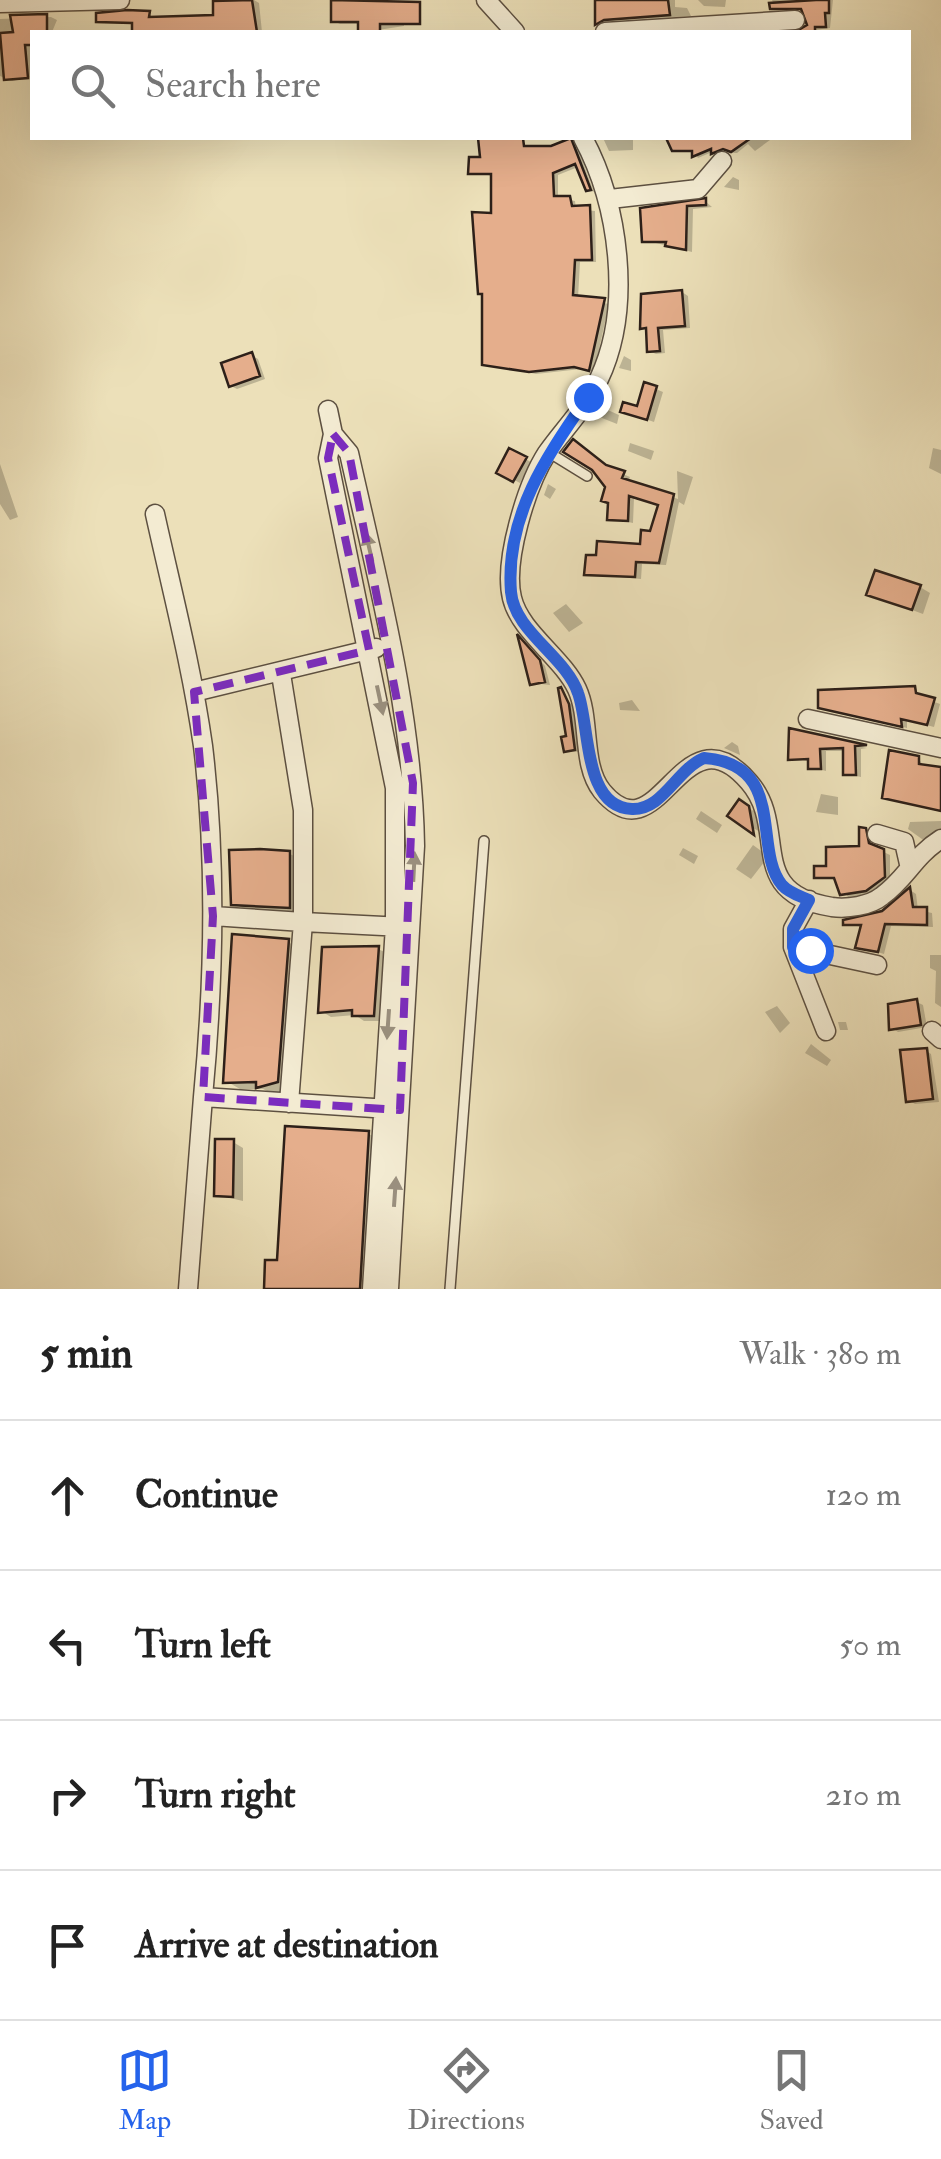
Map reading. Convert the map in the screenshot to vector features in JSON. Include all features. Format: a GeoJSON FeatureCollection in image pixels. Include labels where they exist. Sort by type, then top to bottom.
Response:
{"type":"FeatureCollection","features":[{"type":"Feature","properties":{"kind":"street"},"geometry":{"type":"LineString","coordinates":[[0,3],[120,0]]}},
{"type":"Feature","properties":{"kind":"street"},"geometry":{"type":"LineString","coordinates":[[486,0],[513,30]]}},
{"type":"Feature","properties":{"kind":"street"},"geometry":{"type":"LineString","coordinates":[[637,30],[796,20]]}},
{"type":"Feature","properties":{"kind":"street"},"geometry":{"type":"LineString","coordinates":[[584,140],[610,199],[616,279],[606,358],[588,397],[548,452],[530,488],[510,591],[516,611],[578,691],[598,786],[617,805],[628,809],[650,806],[693,763],[710,758],[730,764],[762,797],[772,866],[780,882],[809,900],[838,908],[882,897],[908,864],[941,839]]}},
{"type":"Feature","properties":{"kind":"street"},"geometry":{"type":"LineString","coordinates":[[610,199],[698,189],[722,161]]}},
{"type":"Feature","properties":{"kind":"street"},"geometry":{"type":"LineString","coordinates":[[328,410],[333,434],[328,458],[369,650],[404,786]]}},
{"type":"Feature","properties":{"kind":"street"},"geometry":{"type":"LineString","coordinates":[[333,434],[349,453],[391,644],[404,786],[400,1110],[389,1289]]}},
{"type":"Feature","properties":{"kind":"street"},"geometry":{"type":"LineString","coordinates":[[155,514],[194,692],[209,800],[214,916],[188,1289]]}},
{"type":"Feature","properties":{"kind":"street"},"geometry":{"type":"LineString","coordinates":[[194,692],[282,674],[391,644]]}},
{"type":"Feature","properties":{"kind":"street"},"geometry":{"type":"LineString","coordinates":[[282,674],[304,810],[304,922],[289,1104]]}},
{"type":"Feature","properties":{"kind":"street"},"geometry":{"type":"LineString","coordinates":[[808,719],[941,748]]}},
{"type":"Feature","properties":{"kind":"street"},"geometry":{"type":"LineString","coordinates":[[878,834],[904,842],[908,864]]}},
{"type":"Feature","properties":{"kind":"street"},"geometry":{"type":"LineString","coordinates":[[809,900],[793,929],[793,947],[826,1031]]}},
{"type":"Feature","properties":{"kind":"street"},"geometry":{"type":"LineString","coordinates":[[214,916],[403,927]]}},
{"type":"Feature","properties":{"kind":"street"},"geometry":{"type":"LineString","coordinates":[[372,1289],[381,1109],[403,927]]}},
{"type":"Feature","properties":{"kind":"street"},"geometry":{"type":"LineString","coordinates":[[793,947],[877,965]]}},
{"type":"Feature","properties":{"kind":"street"},"geometry":{"type":"LineString","coordinates":[[203,1097],[400,1110]]}},
{"type":"Feature","properties":{"kind":"lane"},"geometry":{"type":"LineString","coordinates":[[548,452],[587,476]]}},
{"type":"Feature","properties":{"kind":"lane"},"geometry":{"type":"LineString","coordinates":[[450,1289],[484,841]]}},
{"type":"Feature","properties":{"kind":"highlighted area"},"geometry":{"type":"Polygon","coordinates":[[[333,434],[349,453],[413,783],[400,1110],[203,1097],[213,916],[194,692],[369,650],[328,458],[333,434]]]}},
{"type":"Feature","properties":{"kind":"building"},"geometry":{"type":"Polygon","coordinates":[[[252,0],[257,30],[132,30],[132,23],[96,22],[96,13],[127,10],[150,11],[149,17],[213,15],[213,1],[252,0]]]}},
{"type":"Feature","properties":{"kind":"building"},"geometry":{"type":"Polygon","coordinates":[[[331,0],[420,2],[420,24],[380,24],[380,30],[358,30],[358,22],[331,22],[331,0]]]}},
{"type":"Feature","properties":{"kind":"building"},"geometry":{"type":"Polygon","coordinates":[[[595,0],[668,0],[670,15],[604,20],[595,25],[595,0]]]}},
{"type":"Feature","properties":{"kind":"building"},"geometry":{"type":"Polygon","coordinates":[[[829,0],[826,27],[798,30],[807,25],[801,9],[770,9],[769,3],[829,0]]]}},
{"type":"Feature","properties":{"kind":"building"},"geometry":{"type":"Polygon","coordinates":[[[47,14],[47,30],[30,30],[30,45],[25,45],[28,78],[4,80],[0,33],[13,32],[10,15],[47,14]]]}},
{"type":"Feature","properties":{"kind":"building"},"geometry":{"type":"Polygon","coordinates":[[[478,140],[523,140],[524,146],[551,146],[572,140],[591,190],[586,191],[575,164],[553,173],[554,196],[570,196],[572,206],[590,205],[592,260],[575,260],[573,295],[605,298],[589,371],[574,367],[529,372],[482,365],[482,294],[478,294],[472,212],[491,213],[491,174],[468,174],[469,157],[480,157],[478,140]]]}},
{"type":"Feature","properties":{"kind":"building"},"geometry":{"type":"Polygon","coordinates":[[[667,140],[748,140],[731,152],[723,149],[711,154],[711,149],[692,157],[692,151],[672,151],[667,140]]]}},
{"type":"Feature","properties":{"kind":"building"},"geometry":{"type":"Polygon","coordinates":[[[706,198],[706,205],[687,206],[686,250],[665,246],[666,242],[642,242],[640,208],[706,198]]]}},
{"type":"Feature","properties":{"kind":"building"},"geometry":{"type":"Polygon","coordinates":[[[682,290],[685,326],[658,328],[660,351],[647,352],[646,328],[640,329],[641,294],[682,290]]]}},
{"type":"Feature","properties":{"kind":"building"},"geometry":{"type":"Polygon","coordinates":[[[252,352],[260,376],[229,387],[221,363],[252,352]]]}},
{"type":"Feature","properties":{"kind":"building"},"geometry":{"type":"Polygon","coordinates":[[[644,382],[657,386],[647,420],[620,412],[623,402],[637,406],[644,382]]]}},
{"type":"Feature","properties":{"kind":"building"},"geometry":{"type":"Polygon","coordinates":[[[573,439],[606,465],[625,471],[622,478],[674,494],[659,563],[636,562],[635,577],[584,575],[586,555],[596,555],[597,541],[640,544],[641,530],[650,531],[658,505],[629,496],[628,521],[607,520],[608,503],[601,501],[605,487],[592,470],[563,452],[573,439]]]}},
{"type":"Feature","properties":{"kind":"building"},"geometry":{"type":"Polygon","coordinates":[[[509,448],[527,457],[513,482],[496,473],[509,448]]]}},
{"type":"Feature","properties":{"kind":"building"},"geometry":{"type":"Polygon","coordinates":[[[875,570],[921,585],[912,610],[866,595],[875,570]]]}},
{"type":"Feature","properties":{"kind":"building"},"geometry":{"type":"Polygon","coordinates":[[[517,634],[540,660],[545,682],[530,685],[517,634]]]}},
{"type":"Feature","properties":{"kind":"building"},"geometry":{"type":"Polygon","coordinates":[[[915,686],[916,693],[935,698],[927,725],[901,719],[902,727],[818,708],[818,690],[915,686]]]}},
{"type":"Feature","properties":{"kind":"building"},"geometry":{"type":"Polygon","coordinates":[[[561,687],[569,704],[575,750],[564,752],[561,737],[566,736],[558,688],[561,687]]]}},
{"type":"Feature","properties":{"kind":"building"},"geometry":{"type":"Polygon","coordinates":[[[789,728],[867,745],[855,746],[856,775],[843,775],[843,748],[820,749],[821,769],[808,769],[808,759],[788,760],[789,728]]]}},
{"type":"Feature","properties":{"kind":"building"},"geometry":{"type":"Polygon","coordinates":[[[889,750],[919,756],[919,764],[941,767],[941,811],[882,798],[889,750]]]}},
{"type":"Feature","properties":{"kind":"building"},"geometry":{"type":"Polygon","coordinates":[[[739,799],[749,806],[754,835],[727,816],[739,799]]]}},
{"type":"Feature","properties":{"kind":"building"},"geometry":{"type":"Polygon","coordinates":[[[859,827],[866,828],[869,843],[884,849],[885,877],[866,891],[840,895],[834,878],[814,878],[814,866],[826,866],[826,847],[859,846],[859,827]]]}},
{"type":"Feature","properties":{"kind":"building"},"geometry":{"type":"Polygon","coordinates":[[[229,850],[290,851],[290,908],[231,905],[229,850]]]}},
{"type":"Feature","properties":{"kind":"building"},"geometry":{"type":"Polygon","coordinates":[[[910,887],[913,907],[927,907],[927,925],[885,924],[878,952],[855,948],[861,925],[843,925],[843,920],[882,911],[910,887]]]}},
{"type":"Feature","properties":{"kind":"building"},"geometry":{"type":"Polygon","coordinates":[[[232,934],[289,939],[278,1082],[256,1088],[256,1082],[223,1083],[232,934]]]}},
{"type":"Feature","properties":{"kind":"building"},"geometry":{"type":"Polygon","coordinates":[[[379,946],[374,1016],[352,1016],[352,1010],[318,1013],[322,947],[379,946]]]}},
{"type":"Feature","properties":{"kind":"building"},"geometry":{"type":"Polygon","coordinates":[[[917,999],[921,1025],[889,1030],[888,1004],[917,999]]]}},
{"type":"Feature","properties":{"kind":"building"},"geometry":{"type":"Polygon","coordinates":[[[927,1048],[933,1099],[906,1102],[900,1050],[927,1048]]]}},
{"type":"Feature","properties":{"kind":"building"},"geometry":{"type":"Polygon","coordinates":[[[285,1126],[369,1131],[360,1289],[264,1289],[265,1260],[277,1260],[285,1126]]]}},
{"type":"Feature","properties":{"kind":"building"},"geometry":{"type":"Polygon","coordinates":[[[215,1139],[234,1139],[233,1197],[214,1196],[215,1139]]]}},
{"type":"Feature","properties":{"kind":"route"},"geometry":{"type":"LineString","coordinates":[[588,397],[544,459],[530,488],[514,551],[510,591],[516,611],[575,685],[598,786],[617,805],[628,809],[650,806],[689,766],[704,758],[730,764],[746,778],[762,797],[767,811],[772,866],[780,882],[809,900],[793,929],[793,947],[810,950]]}}]}
